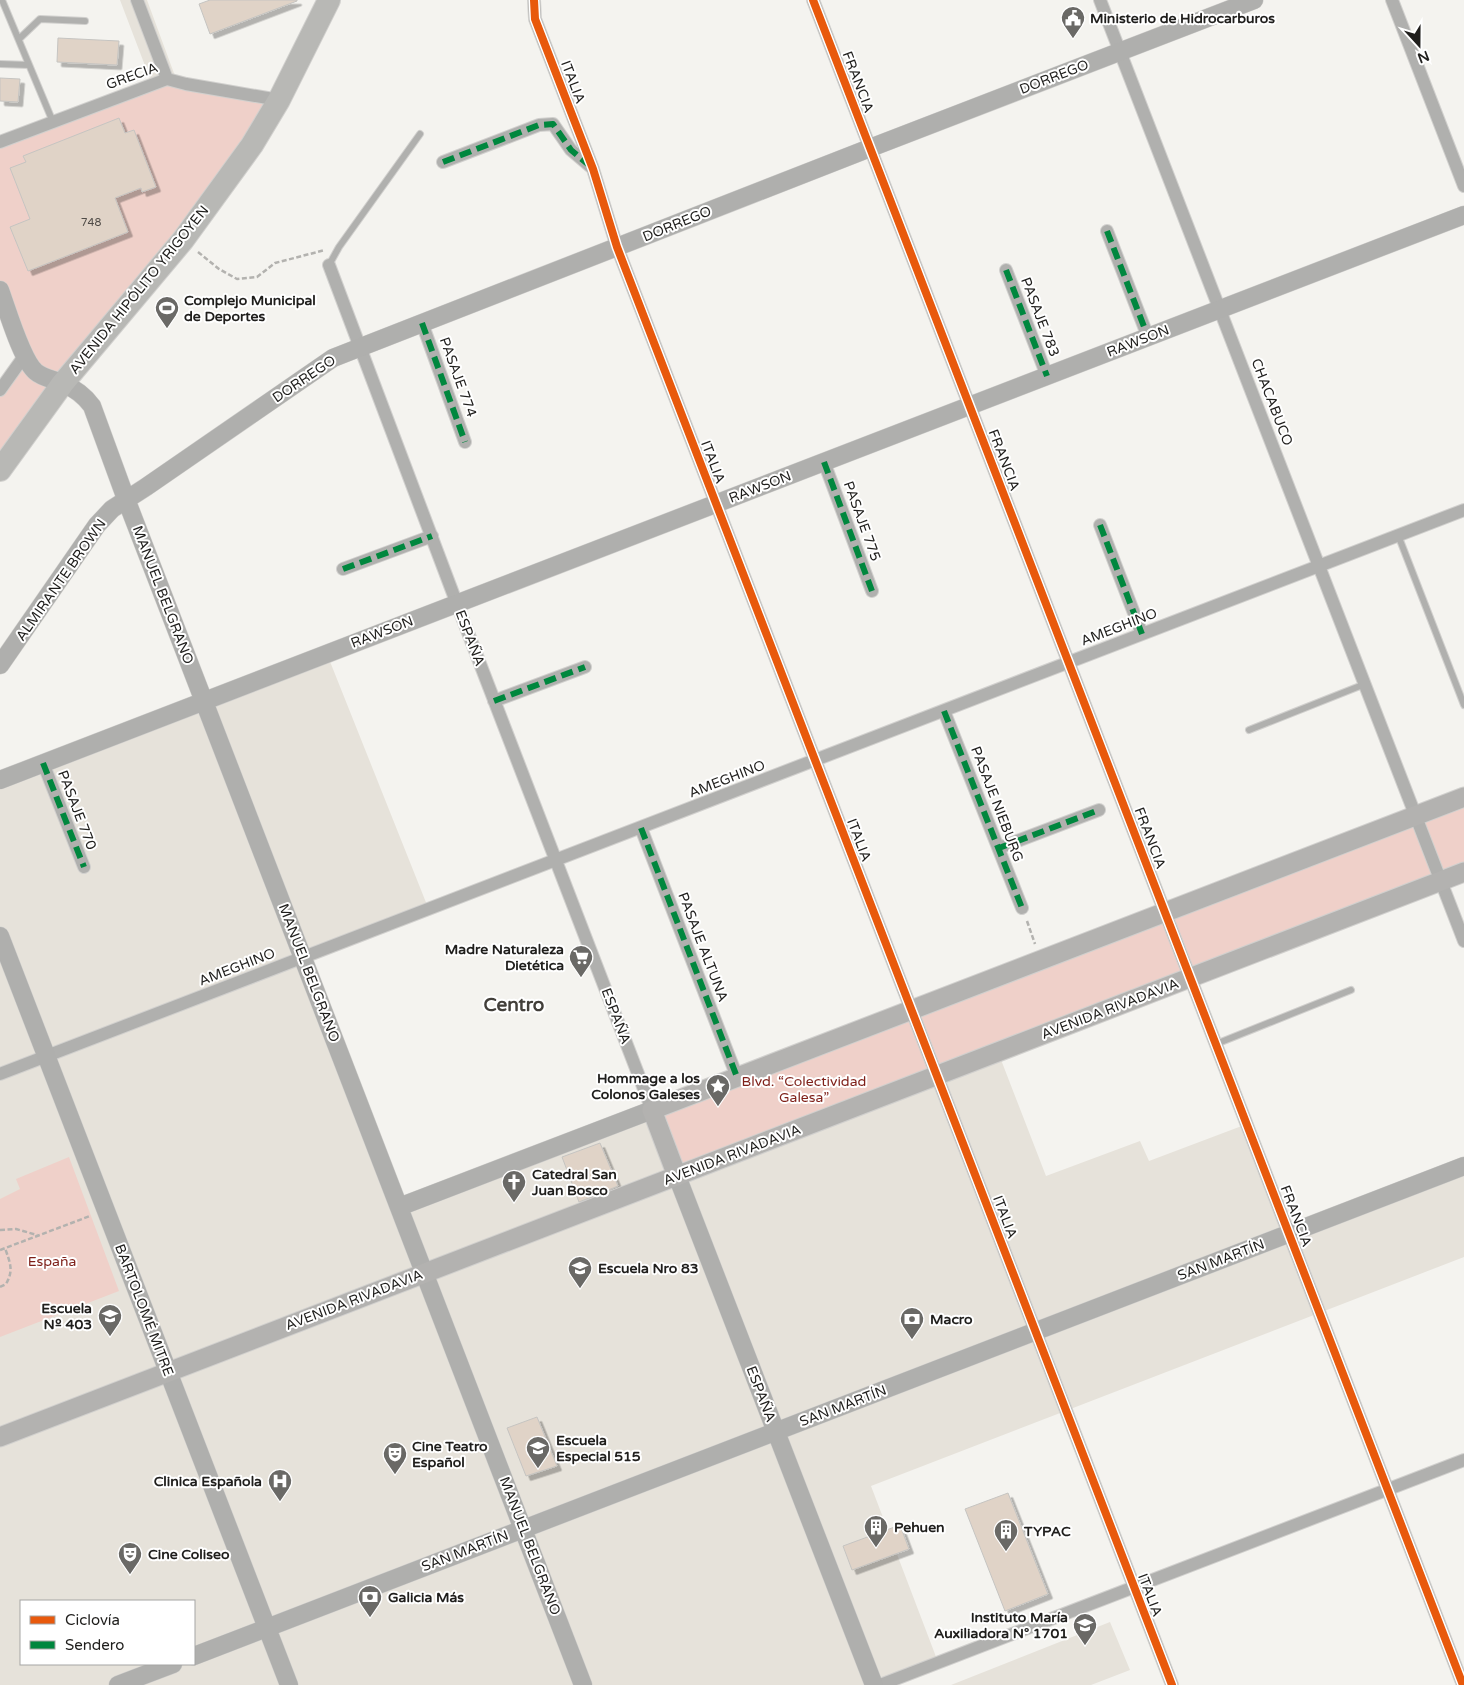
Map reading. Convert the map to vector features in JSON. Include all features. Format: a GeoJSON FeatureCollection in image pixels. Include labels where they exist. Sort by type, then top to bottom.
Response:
{"type":"FeatureCollection","features":[{"type":"Feature","properties":{"kind":"highway","name":"AVENIDA HIPÓLITO YRIGOYEN"},"geometry":{"type":"LineString","coordinates":[[0,470],[63,383],[183,240],[252,145],[279,100],[329,0]]}},
{"type":"Feature","properties":{"kind":"main road"},"geometry":{"type":"LineString","coordinates":[[652,1110],[1464,797]]}},
{"type":"Feature","properties":{"kind":"main road","name":"AVENIDA RIVADAVIA"},"geometry":{"type":"LineString","coordinates":[[0,1437],[1464,872]]}},
{"type":"Feature","properties":{"kind":"main road","name":"ESPAÑA"},"geometry":{"type":"LineString","coordinates":[[652,1110],[677,1176]]}},
{"type":"Feature","properties":{"kind":"street"},"geometry":{"type":"LineString","coordinates":[[137,0],[167,79]]}},
{"type":"Feature","properties":{"kind":"street","name":"ITALIA"},"geometry":{"type":"LineString","coordinates":[[534,0],[535,19],[593,169],[617,247],[1172,1685]]}},
{"type":"Feature","properties":{"kind":"street","name":"FRANCIA"},"geometry":{"type":"LineString","coordinates":[[813,0],[1463,1685]]}},
{"type":"Feature","properties":{"kind":"street","name":"CHACABUCO"},"geometry":{"type":"LineString","coordinates":[[1100,0],[1464,940]]}},
{"type":"Feature","properties":{"kind":"street","name":"DORREGO"},"geometry":{"type":"LineString","coordinates":[[126,499],[333,358],[360,346],[1254,0]]}},
{"type":"Feature","properties":{"kind":"street"},"geometry":{"type":"LineString","coordinates":[[1392,0],[1464,186]]}},
{"type":"Feature","properties":{"kind":"street","name":"GRECIA"},"geometry":{"type":"LineString","coordinates":[[0,142],[167,79],[279,100]]}},
{"type":"Feature","properties":{"kind":"street"},"geometry":{"type":"LineString","coordinates":[[443,162],[539,125],[553,124],[571,150],[593,169]]}},
{"type":"Feature","properties":{"kind":"street","name":"RAWSON"},"geometry":{"type":"LineString","coordinates":[[0,780],[1464,215]]}},
{"type":"Feature","properties":{"kind":"street"},"geometry":{"type":"LineString","coordinates":[[1107,232],[1148,337]]}},
{"type":"Feature","properties":{"kind":"street","name":"ESPAÑA"},"geometry":{"type":"LineString","coordinates":[[329,266],[652,1110]]}},
{"type":"Feature","properties":{"kind":"street","name":"PASAJE 783"},"geometry":{"type":"LineString","coordinates":[[1006,270],[1047,376]]}},
{"type":"Feature","properties":{"kind":"street","name":"MANUEL BELGRANO"},"geometry":{"type":"LineString","coordinates":[[0,290],[5,319],[36,372],[63,383],[84,395],[92,406],[126,499],[583,1685]]}},
{"type":"Feature","properties":{"kind":"street","name":"PASAJE 774"},"geometry":{"type":"LineString","coordinates":[[422,323],[465,442]]}},
{"type":"Feature","properties":{"kind":"street"},"geometry":{"type":"LineString","coordinates":[[0,390],[25,355]]}},
{"type":"Feature","properties":{"kind":"street","name":"PASAJE 775"},"geometry":{"type":"LineString","coordinates":[[824,462],[872,591]]}},
{"type":"Feature","properties":{"kind":"street","name":"ALMIRANTE BROWN"},"geometry":{"type":"LineString","coordinates":[[0,665],[97,525],[112,509],[126,499]]}},
{"type":"Feature","properties":{"kind":"street","name":"AMEGHINO"},"geometry":{"type":"LineString","coordinates":[[0,1074],[1464,510]]}},
{"type":"Feature","properties":{"kind":"street"},"geometry":{"type":"LineString","coordinates":[[1100,525],[1142,634]]}},
{"type":"Feature","properties":{"kind":"street"},"geometry":{"type":"LineString","coordinates":[[343,569],[432,536]]}},
{"type":"Feature","properties":{"kind":"street"},"geometry":{"type":"LineString","coordinates":[[494,701],[585,667]]}},
{"type":"Feature","properties":{"kind":"street","name":"PASAJE NIEBURG"},"geometry":{"type":"LineString","coordinates":[[944,711],[1022,908]]}},
{"type":"Feature","properties":{"kind":"street","name":"PASAJE 770"},"geometry":{"type":"LineString","coordinates":[[43,763],[84,867]]}},
{"type":"Feature","properties":{"kind":"street"},"geometry":{"type":"LineString","coordinates":[[999,848],[1099,810]]}},
{"type":"Feature","properties":{"kind":"street","name":"PASAJE ALTUNA"},"geometry":{"type":"LineString","coordinates":[[642,828],[737,1077]]}},
{"type":"Feature","properties":{"kind":"street","name":"BARTOLOMÉ MITRE"},"geometry":{"type":"LineString","coordinates":[[0,936],[289,1685]]}},
{"type":"Feature","properties":{"kind":"street"},"geometry":{"type":"LineString","coordinates":[[399,1207],[652,1110]]}},
{"type":"Feature","properties":{"kind":"street","name":"SAN MARTÍN"},"geometry":{"type":"LineString","coordinates":[[195,1656],[1464,1166]]}},
{"type":"Feature","properties":{"kind":"street","name":"ESPAÑA"},"geometry":{"type":"LineString","coordinates":[[677,1176],[874,1685]]}},
{"type":"Feature","properties":{"kind":"street"},"geometry":{"type":"LineString","coordinates":[[880,1685],[1464,1460]]}},
{"type":"Feature","properties":{"kind":"street"},"geometry":{"type":"LineString","coordinates":[[118,1685],[170,1665]]}},
{"type":"Feature","properties":{"kind":"lane"},"geometry":{"type":"LineString","coordinates":[[2,3],[20,39],[53,122]]}},
{"type":"Feature","properties":{"kind":"lane"},"geometry":{"type":"LineString","coordinates":[[20,39],[40,20],[85,21]]}},
{"type":"Feature","properties":{"kind":"lane"},"geometry":{"type":"LineString","coordinates":[[0,64],[29,65]]}},
{"type":"Feature","properties":{"kind":"lane"},"geometry":{"type":"LineString","coordinates":[[329,266],[339,247],[420,134]]}},
{"type":"Feature","properties":{"kind":"lane"},"geometry":{"type":"LineString","coordinates":[[1398,535],[1464,705]]}},
{"type":"Feature","properties":{"kind":"lane"},"geometry":{"type":"LineString","coordinates":[[1249,730],[1365,684]]}},
{"type":"Feature","properties":{"kind":"lane"},"geometry":{"type":"LineString","coordinates":[[1216,1044],[1351,990]]}},
{"type":"Feature","properties":{"kind":"path"},"geometry":{"type":"LineString","coordinates":[[183,240],[219,269],[236,279],[257,277],[275,264],[302,255],[339,247]]}},
{"type":"Feature","properties":{"kind":"path"},"geometry":{"type":"LineString","coordinates":[[1022,908],[1036,944]]}},
{"type":"Feature","properties":{"kind":"path"},"geometry":{"type":"LineString","coordinates":[[0,1250],[92,1216]]}},
{"type":"Feature","properties":{"kind":"path"},"geometry":{"type":"LineString","coordinates":[[0,1230],[16,1229],[39,1236]]}},
{"type":"Feature","properties":{"kind":"path"},"geometry":{"type":"LineString","coordinates":[[0,1287],[6,1284],[12,1275],[11,1265],[5,1248]]}},
{"type":"Feature","properties":{"kind":"shaded area"},"geometry":{"type":"Polygon","coordinates":[[[120,0],[147,0],[175,76],[152,84],[120,0]]]}},
{"type":"Feature","properties":{"kind":"shaded area"},"geometry":{"type":"Polygon","coordinates":[[[327,654],[429,910],[303,958],[399,1207],[652,1110],[998,1052],[1046,1176],[1140,1141],[1149,1161],[1247,1124],[1289,1233],[1464,1166],[1464,1257],[871,1486],[938,1662],[880,1685],[0,1685],[0,780],[327,654]]]}},
{"type":"Feature","properties":{"kind":"shaded area","name":"Instituto María Auxiliadora N° 1701"},"geometry":{"type":"Polygon","coordinates":[[[1110,1622],[1130,1670],[1091,1685],[951,1685],[1110,1622]]]}},
{"type":"Feature","properties":{"kind":"green space"},"geometry":{"type":"Polygon","coordinates":[[[167,79],[279,100],[0,470],[0,390],[25,355],[0,290],[0,142],[167,79]]]}},
{"type":"Feature","properties":{"kind":"green space","name":"Blvd. “Colectividad Galesa”"},"geometry":{"type":"Polygon","coordinates":[[[1464,797],[1464,872],[677,1176],[652,1110],[1464,797]]]}},
{"type":"Feature","properties":{"kind":"green space","name":"España"},"geometry":{"type":"Polygon","coordinates":[[[69,1157],[119,1291],[0,1337],[0,1199],[20,1189],[16,1179],[69,1157]]]}},
{"type":"Feature","properties":{"kind":"building"},"geometry":{"type":"Polygon","coordinates":[[[210,0],[297,1],[210,34],[199,4],[210,0]]]}},
{"type":"Feature","properties":{"kind":"building"},"geometry":{"type":"Polygon","coordinates":[[[58,38],[119,41],[117,65],[57,62],[58,38]]]}},
{"type":"Feature","properties":{"kind":"building"},"geometry":{"type":"Polygon","coordinates":[[[0,78],[20,79],[18,102],[0,101],[0,78]]]}},
{"type":"Feature","properties":{"kind":"building"},"geometry":{"type":"Polygon","coordinates":[[[119,118],[125,133],[134,130],[156,187],[142,192],[141,188],[115,198],[128,232],[28,271],[10,227],[30,219],[10,168],[26,162],[23,156],[119,118]]]}},
{"type":"Feature","properties":{"kind":"building"},"geometry":{"type":"Polygon","coordinates":[[[600,1143],[618,1186],[579,1202],[562,1157],[600,1143]]]}},
{"type":"Feature","properties":{"kind":"building"},"geometry":{"type":"Polygon","coordinates":[[[537,1417],[557,1466],[526,1476],[507,1428],[537,1417]]]}},
{"type":"Feature","properties":{"kind":"building","name":"TYPAC"},"geometry":{"type":"Polygon","coordinates":[[[1008,1493],[1048,1594],[1005,1611],[965,1509],[1008,1493]]]}},
{"type":"Feature","properties":{"kind":"building","name":"Pehuen"},"geometry":{"type":"Polygon","coordinates":[[[900,1525],[909,1549],[852,1570],[843,1546],[900,1525]]]}},
{"type":"Feature","properties":{"kind":"marked path"},"geometry":{"type":"LineString","coordinates":[[443,162],[539,125],[553,124],[571,150],[590,166]]}},
{"type":"Feature","properties":{"kind":"marked path"},"geometry":{"type":"LineString","coordinates":[[1107,231],[1148,337]]}},
{"type":"Feature","properties":{"kind":"marked path"},"geometry":{"type":"LineString","coordinates":[[1006,270],[1047,376]]}},
{"type":"Feature","properties":{"kind":"marked path"},"geometry":{"type":"LineString","coordinates":[[422,323],[465,442]]}},
{"type":"Feature","properties":{"kind":"marked path"},"geometry":{"type":"LineString","coordinates":[[824,462],[872,591]]}},
{"type":"Feature","properties":{"kind":"marked path"},"geometry":{"type":"LineString","coordinates":[[1100,525],[1142,634]]}},
{"type":"Feature","properties":{"kind":"marked path"},"geometry":{"type":"LineString","coordinates":[[343,569],[432,536]]}},
{"type":"Feature","properties":{"kind":"marked path"},"geometry":{"type":"LineString","coordinates":[[494,701],[585,667]]}},
{"type":"Feature","properties":{"kind":"marked path"},"geometry":{"type":"LineString","coordinates":[[944,711],[1022,908]]}},
{"type":"Feature","properties":{"kind":"marked path"},"geometry":{"type":"LineString","coordinates":[[43,763],[84,867]]}},
{"type":"Feature","properties":{"kind":"marked path"},"geometry":{"type":"LineString","coordinates":[[999,848],[1099,810]]}},
{"type":"Feature","properties":{"kind":"marked path"},"geometry":{"type":"LineString","coordinates":[[641,828],[737,1077]]}},
{"type":"Feature","properties":{"kind":"cycle path"},"geometry":{"type":"LineString","coordinates":[[534,0],[535,19],[593,169],[617,247],[1172,1685]]}},
{"type":"Feature","properties":{"kind":"cycle path"},"geometry":{"type":"LineString","coordinates":[[813,0],[1463,1685]]}},
{"type":"Feature","properties":{"kind":"place","name":"Ministerio de Hidrocarburos"},"geometry":{"type":"Point","coordinates":[1073,39]}},
{"type":"Feature","properties":{"kind":"place","name":"Complejo Municipal de Deportes"},"geometry":{"type":"Point","coordinates":[167,329]}},
{"type":"Feature","properties":{"kind":"place","name":"Madre Naturaleza Dietética"},"geometry":{"type":"Point","coordinates":[581,978]}},
{"type":"Feature","properties":{"kind":"place","name":"Hommage a los Colonos Galeses"},"geometry":{"type":"Point","coordinates":[718,1107]}},
{"type":"Feature","properties":{"kind":"place","name":"Catedral San Juan Bosco"},"geometry":{"type":"Point","coordinates":[514,1203]}},
{"type":"Feature","properties":{"kind":"place","name":"Escuela Nro 83"},"geometry":{"type":"Point","coordinates":[580,1289]}},
{"type":"Feature","properties":{"kind":"place","name":"Escuela Nº 403"},"geometry":{"type":"Point","coordinates":[110,1337]}},
{"type":"Feature","properties":{"kind":"place","name":"Macro"},"geometry":{"type":"Point","coordinates":[912,1340]}},
{"type":"Feature","properties":{"kind":"place","name":"Escuela Especial 515"},"geometry":{"type":"Point","coordinates":[538,1469]}},
{"type":"Feature","properties":{"kind":"place","name":"Cine Teatro Español"},"geometry":{"type":"Point","coordinates":[395,1475]}},
{"type":"Feature","properties":{"kind":"place","name":"Clinica Española"},"geometry":{"type":"Point","coordinates":[280,1502]}},
{"type":"Feature","properties":{"kind":"place","name":"Pehuen"},"geometry":{"type":"Point","coordinates":[876,1548]}},
{"type":"Feature","properties":{"kind":"place","name":"TYPAC"},"geometry":{"type":"Point","coordinates":[1006,1552]}},
{"type":"Feature","properties":{"kind":"place","name":"Cine Coliseo"},"geometry":{"type":"Point","coordinates":[130,1575]}},
{"type":"Feature","properties":{"kind":"place","name":"Galicia Más"},"geometry":{"type":"Point","coordinates":[370,1618]}},
{"type":"Feature","properties":{"kind":"place","name":"Instituto María Auxiliadora N° 1701"},"geometry":{"type":"Point","coordinates":[1085,1646]}},
{"type":"Feature","properties":{"kind":"district","name":"Centro"},"geometry":{"type":"Point","coordinates":[514,1005]}}]}
